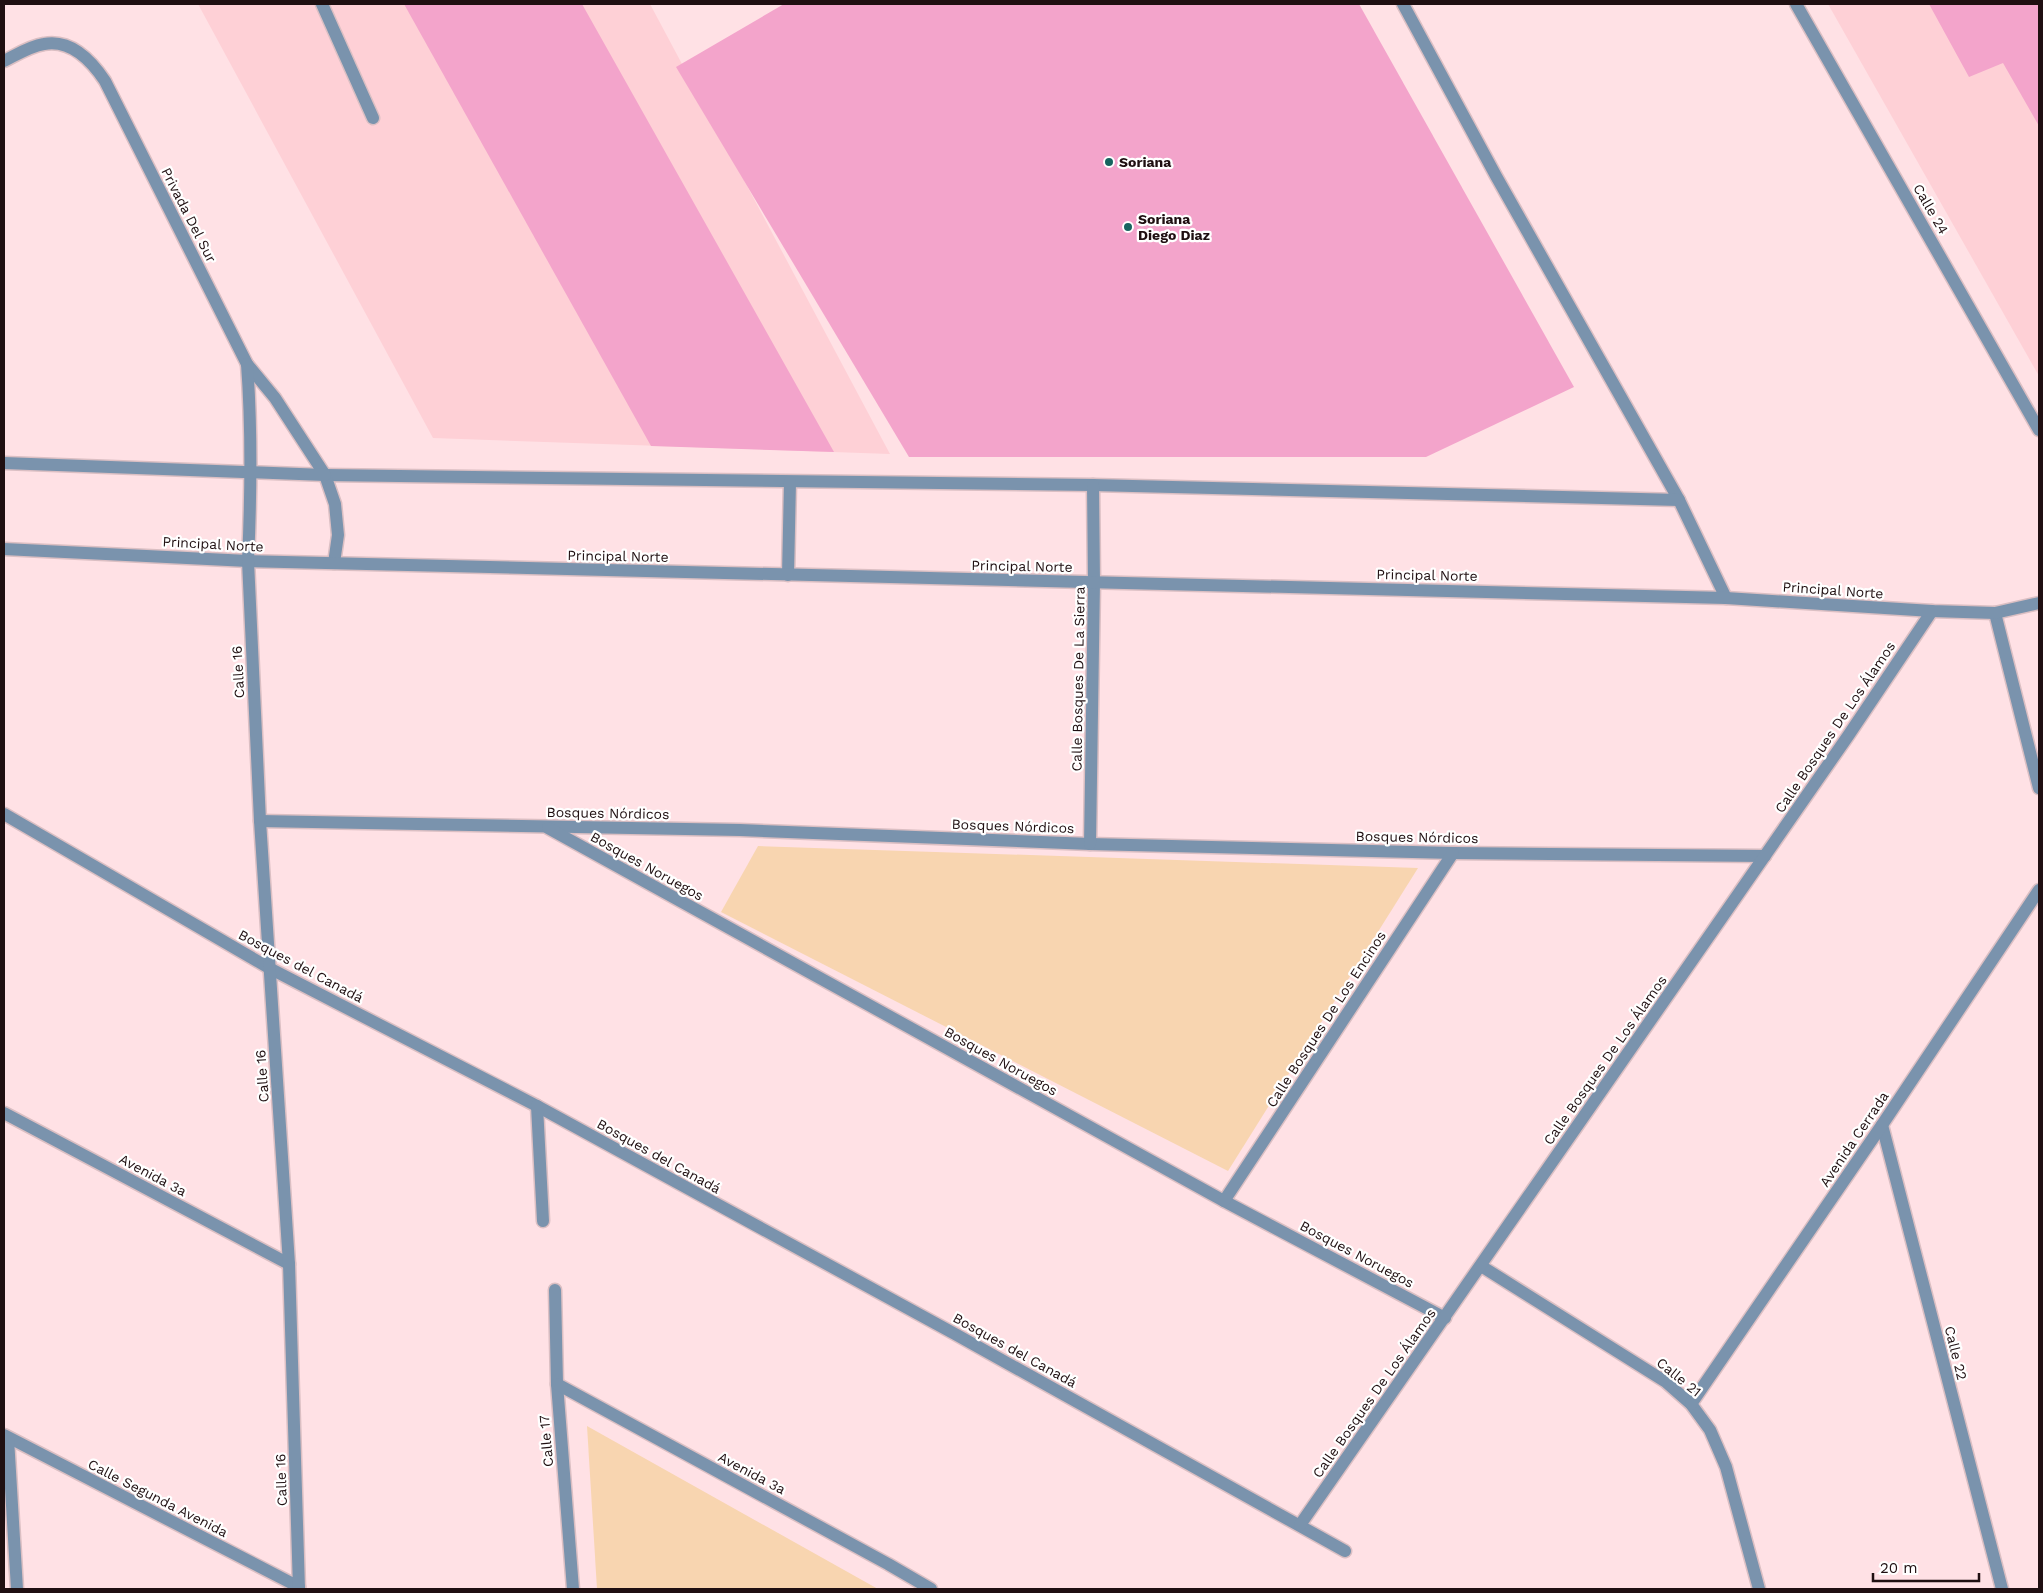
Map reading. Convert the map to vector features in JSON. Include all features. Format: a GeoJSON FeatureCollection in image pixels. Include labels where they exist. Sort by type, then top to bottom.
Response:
{"type":"FeatureCollection","features":[{"type":"Feature","properties":{"kind":"street"},"geometry":{"type":"LineString","coordinates":[[322,4],[373,118]]}},
{"type":"Feature","properties":{"kind":"street"},"geometry":{"type":"LineString","coordinates":[[1403,4],[1496,176],[1679,500],[1726,598]]}},
{"type":"Feature","properties":{"kind":"street","name":"Calle 24"},"geometry":{"type":"LineString","coordinates":[[1796,4],[2039,430]]}},
{"type":"Feature","properties":{"kind":"street","name":"Privada Del Sur"},"geometry":{"type":"LineString","coordinates":[[4,61],[44,44],[58,44],[86,56],[105,80],[247,364],[274,398],[325,475],[335,504],[338,535],[334,564]]}},
{"type":"Feature","properties":{"kind":"street","name":"Privada Del Sur"},"geometry":{"type":"LineString","coordinates":[[247,364],[252,472],[248,561]]}},
{"type":"Feature","properties":{"kind":"street"},"geometry":{"type":"LineString","coordinates":[[4,463],[325,475],[1093,485],[1679,500]]}},
{"type":"Feature","properties":{"kind":"street"},"geometry":{"type":"LineString","coordinates":[[788,575],[790,482]]}},
{"type":"Feature","properties":{"kind":"street","name":"Calle Bosques De La Sierra"},"geometry":{"type":"LineString","coordinates":[[1090,844],[1094,582],[1093,485]]}},
{"type":"Feature","properties":{"kind":"street","name":"Principal Norte"},"geometry":{"type":"LineString","coordinates":[[4,549],[334,564],[1726,598],[1932,611],[1995,612],[2039,604]]}},
{"type":"Feature","properties":{"kind":"street","name":"Calle 16"},"geometry":{"type":"LineString","coordinates":[[248,561],[260,821],[289,1264],[299,1588]]}},
{"type":"Feature","properties":{"kind":"street","name":"Calle Bosques De Los Álamos"},"geometry":{"type":"LineString","coordinates":[[1300,1525],[1848,736],[1932,611]]}},
{"type":"Feature","properties":{"kind":"street"},"geometry":{"type":"LineString","coordinates":[[1995,612],[2039,788]]}},
{"type":"Feature","properties":{"kind":"street","name":"Bosques del Canadá"},"geometry":{"type":"LineString","coordinates":[[4,814],[271,969],[537,1106],[1346,1551]]}},
{"type":"Feature","properties":{"kind":"street","name":"Bosques Nórdicos"},"geometry":{"type":"LineString","coordinates":[[260,821],[740,830],[1090,844],[1453,853],[1764,856]]}},
{"type":"Feature","properties":{"kind":"street","name":"Bosques Noruegos"},"geometry":{"type":"LineString","coordinates":[[545,827],[1224,1201],[1445,1318]]}},
{"type":"Feature","properties":{"kind":"street","name":"Calle Bosques De Los Encinos"},"geometry":{"type":"LineString","coordinates":[[1224,1201],[1453,853]]}},
{"type":"Feature","properties":{"kind":"street","name":"Avenida Cerrada"},"geometry":{"type":"LineString","coordinates":[[1691,1404],[1882,1125],[2039,890]]}},
{"type":"Feature","properties":{"kind":"street"},"geometry":{"type":"LineString","coordinates":[[537,1106],[543,1221]]}},
{"type":"Feature","properties":{"kind":"street","name":"Avenida 3a"},"geometry":{"type":"LineString","coordinates":[[4,1113],[289,1264]]}},
{"type":"Feature","properties":{"kind":"street","name":"Calle 22"},"geometry":{"type":"LineString","coordinates":[[1882,1125],[2002,1589]]}},
{"type":"Feature","properties":{"kind":"street","name":"Calle 21"},"geometry":{"type":"LineString","coordinates":[[1481,1266],[1666,1382],[1691,1404],[1710,1430],[1726,1467],[1759,1589]]}},
{"type":"Feature","properties":{"kind":"street","name":"Calle 17"},"geometry":{"type":"LineString","coordinates":[[555,1290],[557,1384],[574,1589]]}},
{"type":"Feature","properties":{"kind":"street","name":"Avenida 3a"},"geometry":{"type":"LineString","coordinates":[[557,1384],[931,1589]]}},
{"type":"Feature","properties":{"kind":"street"},"geometry":{"type":"LineString","coordinates":[[6,1437],[17,1589]]}},
{"type":"Feature","properties":{"kind":"street","name":"Calle Segunda Avenida"},"geometry":{"type":"LineString","coordinates":[[6,1437],[299,1588]]}},
{"type":"Feature","properties":{"kind":"shaded area"},"geometry":{"type":"Polygon","coordinates":[[[198,4],[650,4],[890,454],[433,438],[198,4]]]}},
{"type":"Feature","properties":{"kind":"shaded area"},"geometry":{"type":"Polygon","coordinates":[[[1828,4],[2039,4],[2039,376],[1828,4]]]}},
{"type":"Feature","properties":{"kind":"shaded area"},"geometry":{"type":"Polygon","coordinates":[[[758,846],[1418,868],[1228,1171],[721,912],[758,846]]]}},
{"type":"Feature","properties":{"kind":"shaded area"},"geometry":{"type":"Polygon","coordinates":[[[587,1426],[878,1589],[597,1589],[587,1426]]]}},
{"type":"Feature","properties":{"kind":"building"},"geometry":{"type":"Polygon","coordinates":[[[404,4],[582,4],[834,452],[651,446],[404,4]]]}},
{"type":"Feature","properties":{"kind":"building","name":"Soriana Diego Diaz"},"geometry":{"type":"Polygon","coordinates":[[[784,4],[1359,4],[1574,387],[1426,457],[909,457],[676,67],[784,4]]]}},
{"type":"Feature","properties":{"kind":"building"},"geometry":{"type":"Polygon","coordinates":[[[1929,4],[2039,4],[2039,126],[2003,63],[1969,77],[1929,4]]]}},
{"type":"Feature","properties":{"kind":"place","name":"Soriana"},"geometry":{"type":"Point","coordinates":[1109,162]}},
{"type":"Feature","properties":{"kind":"place","name":"Soriana Diego Diaz"},"geometry":{"type":"Point","coordinates":[1128,227]}}]}
